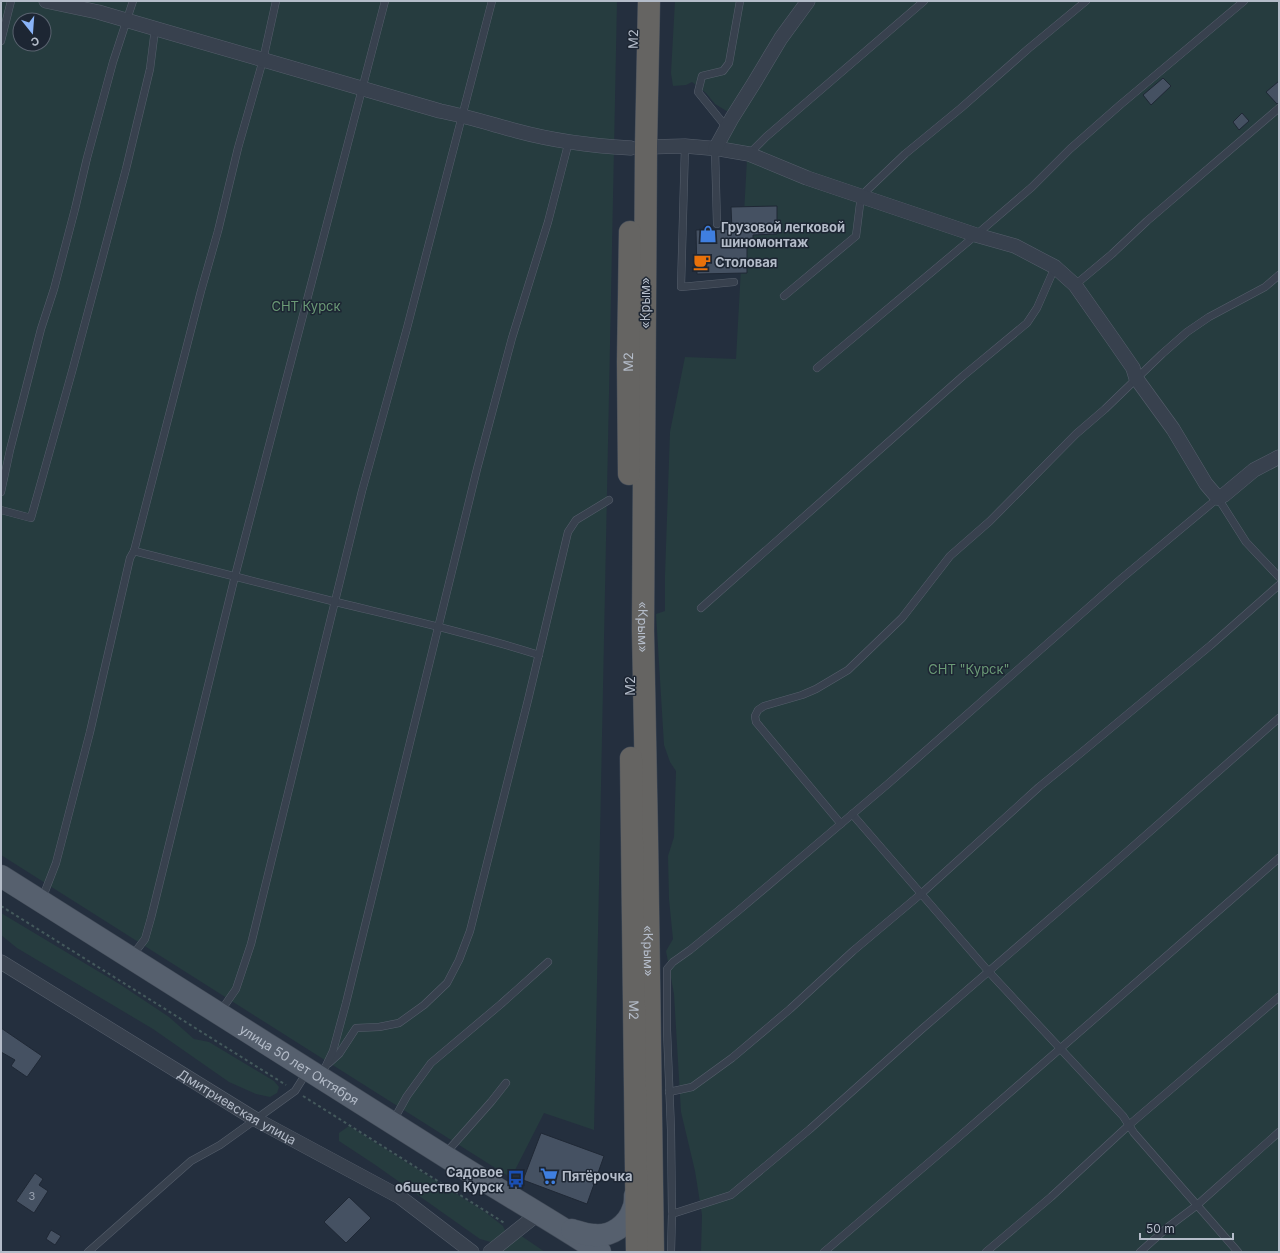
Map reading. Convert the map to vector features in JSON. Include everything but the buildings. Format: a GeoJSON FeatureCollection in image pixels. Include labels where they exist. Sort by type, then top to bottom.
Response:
{"type":"FeatureCollection","features":[{"type":"Feature","properties":{"kind":"highway","name":"М2"},"geometry":{"type":"LineString","coordinates":[[634,1],[639,148],[628,370],[635,1196],[637,1252]]}},
{"type":"Feature","properties":{"kind":"highway","name":"«Крым»"},"geometry":{"type":"LineString","coordinates":[[649,1],[639,148],[643,635],[653,1252]]}},
{"type":"Feature","properties":{"kind":"main road","name":"улица 50 лет Октября"},"geometry":{"type":"LineString","coordinates":[[1,876],[219,1013],[318,1072],[392,1123],[600,1252]]}},
{"type":"Feature","properties":{"kind":"main road"},"geometry":{"type":"LineString","coordinates":[[563,1228],[595,1236],[617,1230],[627,1221],[633,1209],[635,1196]]}},
{"type":"Feature","properties":{"kind":"street"},"geometry":{"type":"LineString","coordinates":[[46,1],[98,12],[362,89],[518,132],[581,144],[639,148],[685,146],[715,148],[749,154],[806,178],[976,236],[1015,246],[1055,268],[1075,286],[1133,368],[1136,378],[1173,429],[1206,484],[1218,498],[1224,495],[1254,470],[1279,457]]}},
{"type":"Feature","properties":{"kind":"street"},"geometry":{"type":"LineString","coordinates":[[715,148],[780,38],[808,1]]}},
{"type":"Feature","properties":{"kind":"street","name":"Дмитриевская улица"},"geometry":{"type":"LineString","coordinates":[[1,962],[255,1119],[400,1198],[472,1252]]}},
{"type":"Feature","properties":{"kind":"street"},"geometry":{"type":"LineString","coordinates":[[490,1252],[539,1213]]}},
{"type":"Feature","properties":{"kind":"lane"},"geometry":{"type":"LineString","coordinates":[[1,40],[11,1]]}},
{"type":"Feature","properties":{"kind":"lane"},"geometry":{"type":"LineString","coordinates":[[1,492],[10,450],[41,329],[54,290],[87,158],[126,20],[133,1]]}},
{"type":"Feature","properties":{"kind":"lane"},"geometry":{"type":"LineString","coordinates":[[42,901],[56,863],[90,732],[130,558],[134,551],[201,291],[218,231],[276,1]]}},
{"type":"Feature","properties":{"kind":"lane"},"geometry":{"type":"LineString","coordinates":[[131,958],[145,939],[151,918],[235,576],[384,1]]}},
{"type":"Feature","properties":{"kind":"lane"},"geometry":{"type":"LineString","coordinates":[[219,1013],[236,989],[251,944],[362,491],[463,116],[492,1]]}},
{"type":"Feature","properties":{"kind":"lane"},"geometry":{"type":"LineString","coordinates":[[727,128],[698,92],[702,76],[723,71],[729,63],[740,1]]}},
{"type":"Feature","properties":{"kind":"lane"},"geometry":{"type":"LineString","coordinates":[[749,154],[778,127],[924,1]]}},
{"type":"Feature","properties":{"kind":"lane"},"geometry":{"type":"LineString","coordinates":[[784,296],[856,236],[861,196],[906,154],[1086,1]]}},
{"type":"Feature","properties":{"kind":"lane"},"geometry":{"type":"LineString","coordinates":[[817,368],[976,236],[1032,187],[1070,149],[1120,105],[1244,1]]}},
{"type":"Feature","properties":{"kind":"lane"},"geometry":{"type":"LineString","coordinates":[[1,510],[31,518],[126,169],[150,69],[155,29]]}},
{"type":"Feature","properties":{"kind":"lane"},"geometry":{"type":"LineString","coordinates":[[1075,286],[1147,221],[1279,108]]}},
{"type":"Feature","properties":{"kind":"lane"},"geometry":{"type":"LineString","coordinates":[[318,1072],[333,1051],[475,476],[510,346],[548,222],[569,141]]}},
{"type":"Feature","properties":{"kind":"lane"},"geometry":{"type":"LineString","coordinates":[[685,146],[681,287],[734,282]]}},
{"type":"Feature","properties":{"kind":"lane"},"geometry":{"type":"LineString","coordinates":[[715,148],[717,224]]}},
{"type":"Feature","properties":{"kind":"lane"},"geometry":{"type":"LineString","coordinates":[[701,608],[963,376],[1027,323],[1037,308],[1055,268]]}},
{"type":"Feature","properties":{"kind":"lane"},"geometry":{"type":"LineString","coordinates":[[841,824],[756,722],[755,716],[758,710],[764,706],[802,695],[816,689],[848,670],[902,618],[950,556],[995,516],[1076,434],[1105,410],[1136,378],[1187,332],[1209,317],[1265,287],[1279,275]]}},
{"type":"Feature","properties":{"kind":"lane"},"geometry":{"type":"LineString","coordinates":[[670,1252],[672,1214],[671,1130],[667,1030],[667,970],[673,962],[738,911],[841,824],[1111,588],[1218,498],[1246,542],[1279,577]]}},
{"type":"Feature","properties":{"kind":"lane"},"geometry":{"type":"LineString","coordinates":[[88,1252],[191,1161],[220,1146],[295,1091],[318,1072],[339,1054],[356,1028],[379,1027],[400,1023],[424,1005],[446,983],[459,960],[470,931],[568,532],[576,520],[609,500]]}},
{"type":"Feature","properties":{"kind":"lane"},"geometry":{"type":"LineString","coordinates":[[134,551],[493,640],[539,655]]}},
{"type":"Feature","properties":{"kind":"lane"},"geometry":{"type":"LineString","coordinates":[[669,1092],[692,1087],[732,1058],[790,1009],[853,951],[922,893],[1039,787],[1194,660],[1279,585]]}},
{"type":"Feature","properties":{"kind":"lane"},"geometry":{"type":"LineString","coordinates":[[672,1214],[731,1195],[810,1129],[922,1029],[1279,718]]}},
{"type":"Feature","properties":{"kind":"lane"},"geometry":{"type":"LineString","coordinates":[[852,814],[989,972],[1123,1116],[1134,1133],[1196,1206],[1238,1252]]}},
{"type":"Feature","properties":{"kind":"lane"},"geometry":{"type":"LineString","coordinates":[[824,1252],[1061,1049],[1279,858]]}},
{"type":"Feature","properties":{"kind":"lane"},"geometry":{"type":"LineString","coordinates":[[392,1123],[407,1096],[431,1063],[548,962]]}},
{"type":"Feature","properties":{"kind":"lane"},"geometry":{"type":"LineString","coordinates":[[986,1252],[1051,1197],[1129,1125],[1279,997]]}},
{"type":"Feature","properties":{"kind":"lane"},"geometry":{"type":"LineString","coordinates":[[443,1155],[491,1102],[506,1083]]}},
{"type":"Feature","properties":{"kind":"lane"},"geometry":{"type":"LineString","coordinates":[[1140,1252],[1168,1227],[1196,1206],[1279,1132]]}},
{"type":"Feature","properties":{"kind":"path"},"geometry":{"type":"LineString","coordinates":[[1,906],[517,1231]]}},
{"type":"Feature","properties":{"kind":"green space","name":"СНТ Курск"},"geometry":{"type":"Polygon","coordinates":[[[1,1],[617,1],[594,1130],[544,1113],[511,1178],[1,855],[1,1]]]}},
{"type":"Feature","properties":{"kind":"green space","name":"СНТ \"Курск\""},"geometry":{"type":"Polygon","coordinates":[[[675,1],[1279,1],[1279,1252],[701,1252],[702,1215],[695,1171],[681,1112],[674,994],[666,951],[673,939],[669,899],[668,856],[674,837],[676,771],[670,762],[664,745],[656,614],[665,611],[670,432],[685,357],[736,359],[747,159],[723,143],[730,113],[715,104],[706,93],[692,82],[686,85],[673,86],[671,73],[675,1]]]}},
{"type":"Feature","properties":{"kind":"green space"},"geometry":{"type":"Polygon","coordinates":[[[1,913],[121,985],[169,1017],[194,1039],[209,1042],[274,1081],[279,1087],[277,1093],[270,1097],[256,1094],[229,1082],[153,1029],[17,948],[1,935],[1,913]]]}},
{"type":"Feature","properties":{"kind":"green space"},"geometry":{"type":"Polygon","coordinates":[[[349,1126],[485,1212],[503,1226],[506,1233],[494,1243],[480,1239],[339,1141],[339,1133],[349,1126]]]}},
{"type":"Feature","properties":{"kind":"green space"},"geometry":{"type":"Polygon","coordinates":[[[520,1235],[545,1252],[502,1251],[520,1235]]]}},
{"type":"Feature","properties":{"kind":"place","name":"Грузовой легковой шиномонтаж"},"geometry":{"type":"Point","coordinates":[708,234]}},
{"type":"Feature","properties":{"kind":"place","name":"Столовая"},"geometry":{"type":"Point","coordinates":[702,262]}},
{"type":"Feature","properties":{"kind":"place","name":"Пятёрочка"},"geometry":{"type":"Point","coordinates":[549,1176]}},
{"type":"Feature","properties":{"kind":"place","name":"Садовое общество Курск"},"geometry":{"type":"Point","coordinates":[516,1179]}}]}
